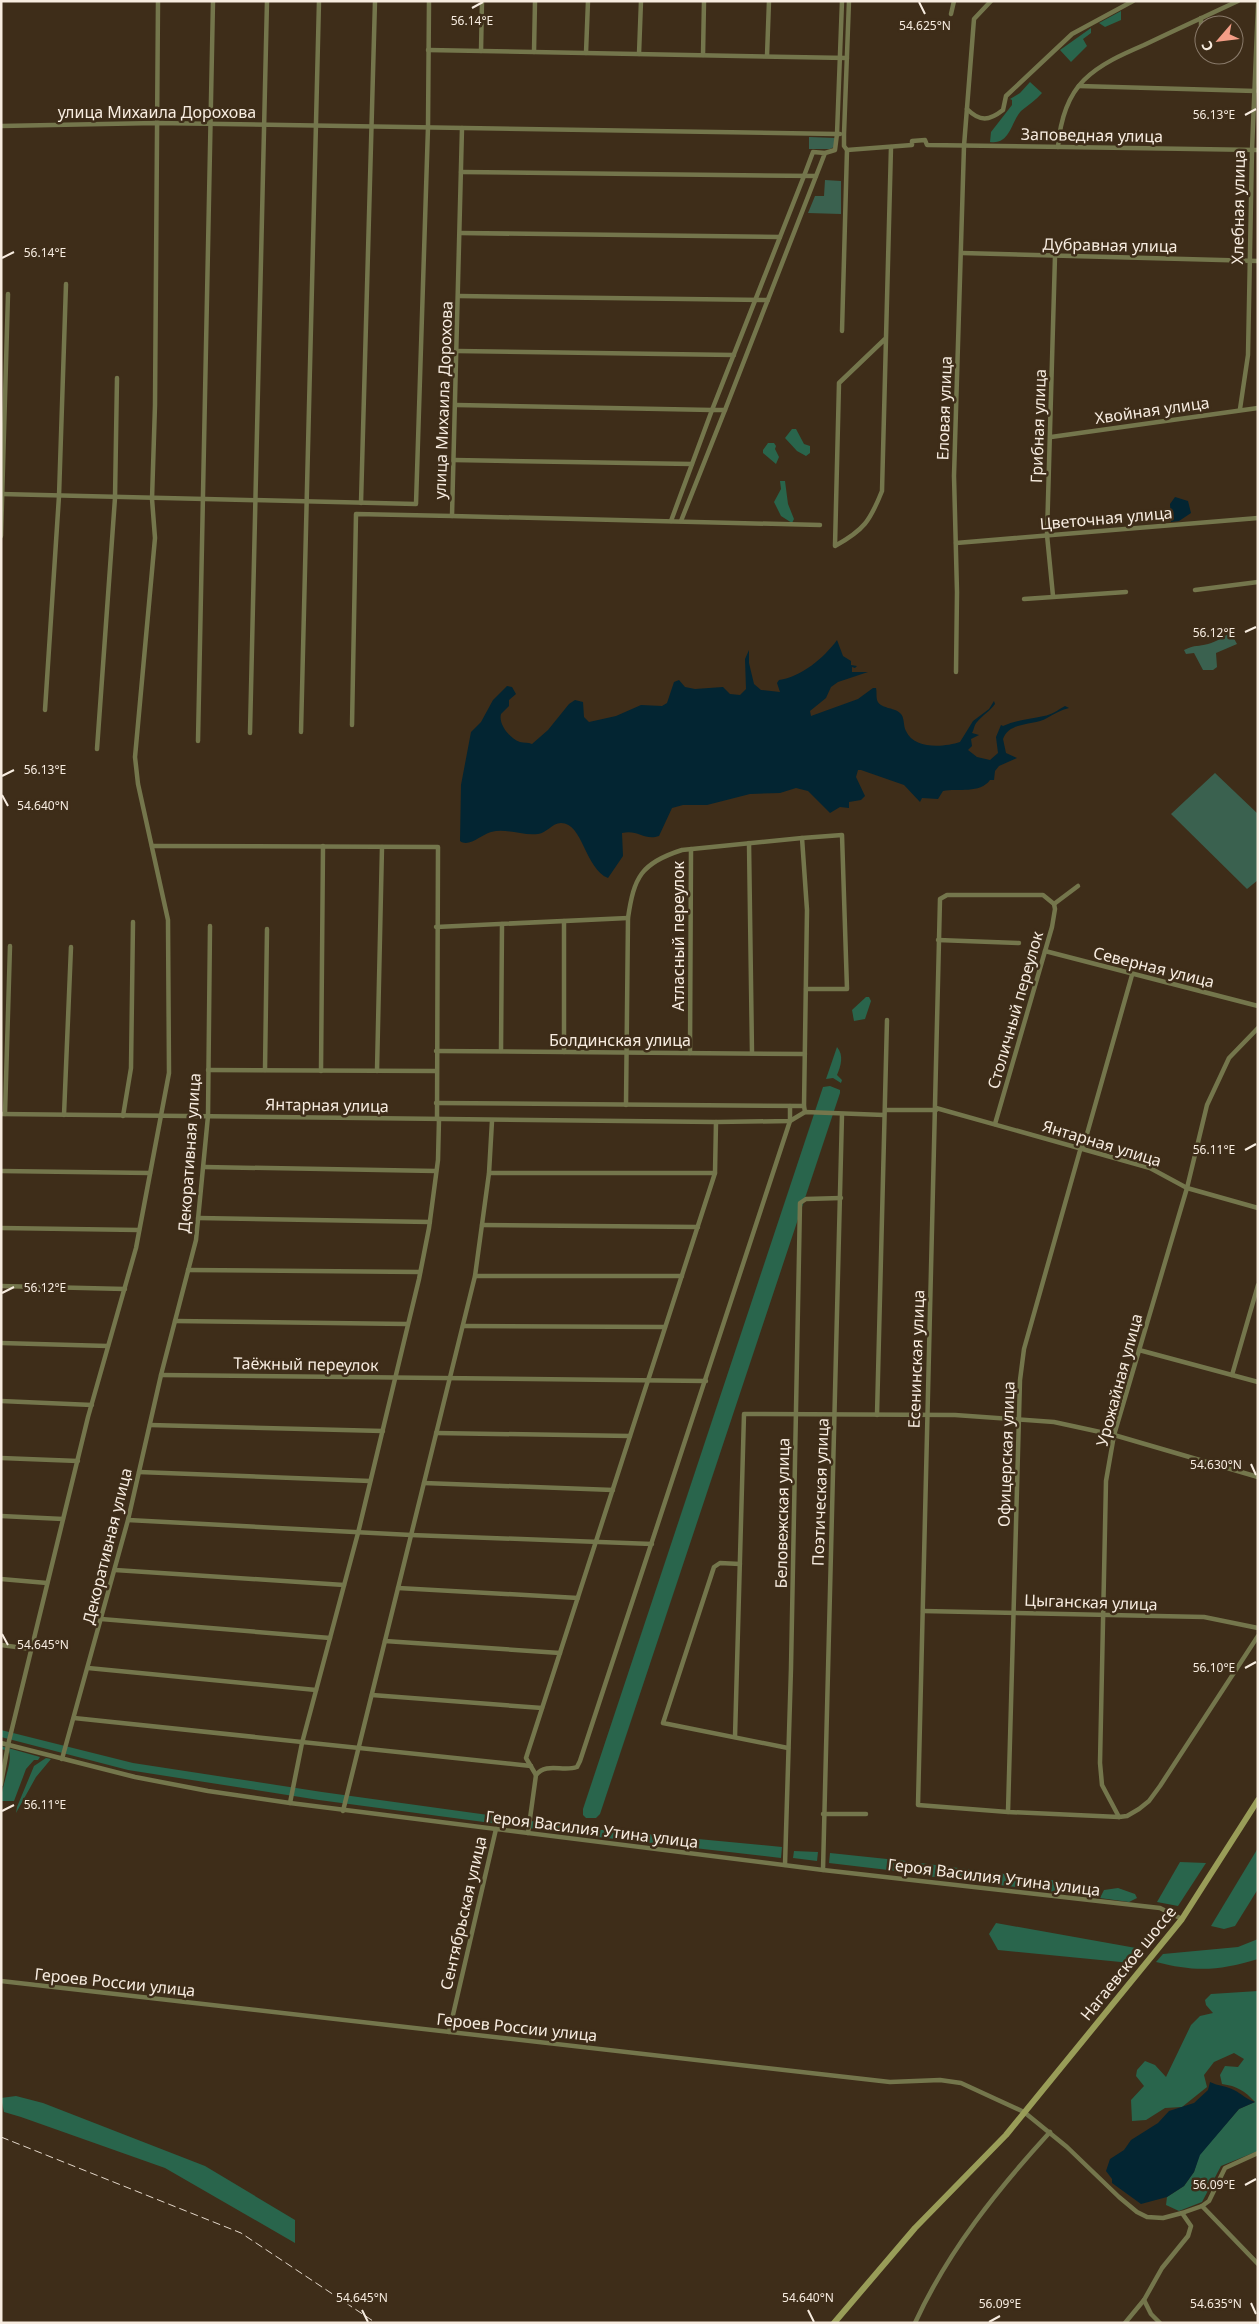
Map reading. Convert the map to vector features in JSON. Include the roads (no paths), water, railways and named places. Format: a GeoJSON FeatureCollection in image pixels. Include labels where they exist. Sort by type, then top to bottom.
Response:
{"type":"FeatureCollection","features":[{"type":"Feature","properties":{"kind":"street"},"geometry":{"type":"LineString","coordinates":[[1,1784],[8,1744],[63,1520],[139,1230],[169,1064],[168,920],[138,784],[135,757],[155,538],[152,499],[155,405],[158,1]]}},
{"type":"Feature","properties":{"kind":"street"},"geometry":{"type":"LineString","coordinates":[[198,741],[213,1]]}},
{"type":"Feature","properties":{"kind":"street"},"geometry":{"type":"LineString","coordinates":[[250,733],[266,1]]}},
{"type":"Feature","properties":{"kind":"street"},"geometry":{"type":"LineString","coordinates":[[300,732],[319,1]]}},
{"type":"Feature","properties":{"kind":"street"},"geometry":{"type":"LineString","coordinates":[[361,503],[375,1]]}},
{"type":"Feature","properties":{"kind":"street"},"geometry":{"type":"LineString","coordinates":[[2,494],[416,504],[428,127],[429,1]]}},
{"type":"Feature","properties":{"kind":"street"},"geometry":{"type":"LineString","coordinates":[[481,51],[482,1]]}},
{"type":"Feature","properties":{"kind":"street"},"geometry":{"type":"LineString","coordinates":[[534,52],[535,1]]}},
{"type":"Feature","properties":{"kind":"street"},"geometry":{"type":"LineString","coordinates":[[586,53],[588,1]]}},
{"type":"Feature","properties":{"kind":"street"},"geometry":{"type":"LineString","coordinates":[[639,54],[641,1]]}},
{"type":"Feature","properties":{"kind":"street"},"geometry":{"type":"LineString","coordinates":[[703,55],[704,1]]}},
{"type":"Feature","properties":{"kind":"street"},"geometry":{"type":"LineString","coordinates":[[767,56],[769,1]]}},
{"type":"Feature","properties":{"kind":"street"},"geometry":{"type":"LineString","coordinates":[[671,521],[712,410],[813,152],[825,153],[834,150],[837,134],[842,1]]}},
{"type":"Feature","properties":{"kind":"street"},"geometry":{"type":"LineString","coordinates":[[842,331],[848,150],[844,146],[844,134],[849,1]]}},
{"type":"Feature","properties":{"kind":"street"},"geometry":{"type":"LineString","coordinates":[[951,14],[954,1]]}},
{"type":"Feature","properties":{"kind":"street","name":"Еловая улица"},"geometry":{"type":"LineString","coordinates":[[956,672],[954,476],[964,146],[974,20],[991,1]]}},
{"type":"Feature","properties":{"kind":"street"},"geometry":{"type":"LineString","coordinates":[[967,109],[976,118],[983,119],[996,116],[1004,110],[1006,96],[1072,34],[1133,1]]}},
{"type":"Feature","properties":{"kind":"street"},"geometry":{"type":"LineString","coordinates":[[1208,15],[1238,1]]}},
{"type":"Feature","properties":{"kind":"street","name":"Хлебная улица"},"geometry":{"type":"LineString","coordinates":[[1240,409],[1248,355],[1252,150],[1256,103],[1257,3]]}},
{"type":"Feature","properties":{"kind":"street"},"geometry":{"type":"LineString","coordinates":[[1058,147],[1064,114],[1078,86],[1092,72],[1194,21]]}},
{"type":"Feature","properties":{"kind":"street"},"geometry":{"type":"LineString","coordinates":[[428,50],[847,58]]}},
{"type":"Feature","properties":{"kind":"street"},"geometry":{"type":"LineString","coordinates":[[1078,86],[1255,91]]}},
{"type":"Feature","properties":{"kind":"street","name":"улица Михаила Дорохова"},"geometry":{"type":"LineString","coordinates":[[1,126],[210,123],[844,134]]}},
{"type":"Feature","properties":{"kind":"street","name":"улица Михаила Дорохова"},"geometry":{"type":"LineString","coordinates":[[352,725],[356,514],[452,516],[462,128]]}},
{"type":"Feature","properties":{"kind":"street","name":"Заповедная улица"},"geometry":{"type":"LineString","coordinates":[[891,147],[912,145],[912,141],[917,139],[925,140],[927,145],[1258,150]]}},
{"type":"Feature","properties":{"kind":"street"},"geometry":{"type":"LineString","coordinates":[[848,150],[891,147],[886,339],[882,491],[872,516],[855,535],[835,546],[839,383],[886,339]]}},
{"type":"Feature","properties":{"kind":"street"},"geometry":{"type":"LineString","coordinates":[[681,521],[825,153]]}},
{"type":"Feature","properties":{"kind":"street"},"geometry":{"type":"LineString","coordinates":[[461,172],[816,176]]}},
{"type":"Feature","properties":{"kind":"street"},"geometry":{"type":"LineString","coordinates":[[460,233],[780,237]]}},
{"type":"Feature","properties":{"kind":"street","name":"Дубравная улица"},"geometry":{"type":"LineString","coordinates":[[962,253],[1258,261]]}},
{"type":"Feature","properties":{"kind":"street","name":"Грибная улица"},"geometry":{"type":"LineString","coordinates":[[1053,596],[1048,536],[1055,256]]}},
{"type":"Feature","properties":{"kind":"street"},"geometry":{"type":"LineString","coordinates":[[45,710],[59,496],[66,284]]}},
{"type":"Feature","properties":{"kind":"street"},"geometry":{"type":"LineString","coordinates":[[1,536],[8,294]]}},
{"type":"Feature","properties":{"kind":"street"},"geometry":{"type":"LineString","coordinates":[[459,296],[768,300]]}},
{"type":"Feature","properties":{"kind":"street"},"geometry":{"type":"LineString","coordinates":[[457,351],[734,355]]}},
{"type":"Feature","properties":{"kind":"street"},"geometry":{"type":"LineString","coordinates":[[97,749],[115,498],[117,378]]}},
{"type":"Feature","properties":{"kind":"street"},"geometry":{"type":"LineString","coordinates":[[456,405],[725,410]]}},
{"type":"Feature","properties":{"kind":"street","name":"Хвойная улица"},"geometry":{"type":"LineString","coordinates":[[1051,437],[1240,409],[1258,408]]}},
{"type":"Feature","properties":{"kind":"street"},"geometry":{"type":"LineString","coordinates":[[454,460],[692,464]]}},
{"type":"Feature","properties":{"kind":"street"},"geometry":{"type":"LineString","coordinates":[[452,516],[820,525]]}},
{"type":"Feature","properties":{"kind":"street","name":"Цветочная улица"},"geometry":{"type":"LineString","coordinates":[[956,542],[1258,518]]}},
{"type":"Feature","properties":{"kind":"street"},"geometry":{"type":"LineString","coordinates":[[1195,590],[1258,582]]}},
{"type":"Feature","properties":{"kind":"street"},"geometry":{"type":"LineString","coordinates":[[1024,599],[1126,592]]}},
{"type":"Feature","properties":{"kind":"street"},"geometry":{"type":"LineString","coordinates":[[626,1105],[628,918],[632,891],[644,868],[665,856],[692,849],[842,835],[847,989],[806,989]]}},
{"type":"Feature","properties":{"kind":"street"},"geometry":{"type":"LineString","coordinates":[[790,1121],[805,1112],[807,910],[802,838]]}},
{"type":"Feature","properties":{"kind":"street"},"geometry":{"type":"LineString","coordinates":[[749,843],[752,1054]]}},
{"type":"Feature","properties":{"kind":"street"},"geometry":{"type":"LineString","coordinates":[[152,846],[438,847],[436,926],[436,1103],[438,1119],[436,1171],[430,1222],[383,1431],[302,1743],[290,1803]]}},
{"type":"Feature","properties":{"kind":"street"},"geometry":{"type":"LineString","coordinates":[[322,1071],[323,846]]}},
{"type":"Feature","properties":{"kind":"street"},"geometry":{"type":"LineString","coordinates":[[377,1071],[382,847]]}},
{"type":"Feature","properties":{"kind":"street","name":"Атласный переулок"},"geometry":{"type":"LineString","coordinates":[[690,1053],[692,849]]}},
{"type":"Feature","properties":{"kind":"street"},"geometry":{"type":"LineString","coordinates":[[1054,904],[1078,886]]}},
{"type":"Feature","properties":{"kind":"street","name":"Есенинская улица"},"geometry":{"type":"LineString","coordinates":[[1008,1812],[918,1805],[940,899],[942,896],[1043,895],[1054,904]]}},
{"type":"Feature","properties":{"kind":"street","name":"Столичный переулок"},"geometry":{"type":"LineString","coordinates":[[995,1124],[1045,951],[1055,909],[1054,904]]}},
{"type":"Feature","properties":{"kind":"street"},"geometry":{"type":"LineString","coordinates":[[436,926],[628,918]]}},
{"type":"Feature","properties":{"kind":"street"},"geometry":{"type":"LineString","coordinates":[[564,921],[564,1052]]}},
{"type":"Feature","properties":{"kind":"street"},"geometry":{"type":"LineString","coordinates":[[123,1116],[131,1068],[133,922]]}},
{"type":"Feature","properties":{"kind":"street"},"geometry":{"type":"LineString","coordinates":[[501,1051],[502,924]]}},
{"type":"Feature","properties":{"kind":"street","name":"Декоративная улица"},"geometry":{"type":"LineString","coordinates":[[62,1759],[128,1520],[161,1374],[196,1240],[208,1116],[210,926]]}},
{"type":"Feature","properties":{"kind":"street"},"geometry":{"type":"LineString","coordinates":[[265,1070],[267,929]]}},
{"type":"Feature","properties":{"kind":"street"},"geometry":{"type":"LineString","coordinates":[[938,940],[1019,943]]}},
{"type":"Feature","properties":{"kind":"street"},"geometry":{"type":"LineString","coordinates":[[3,1114],[10,946]]}},
{"type":"Feature","properties":{"kind":"street"},"geometry":{"type":"LineString","coordinates":[[64,1115],[71,947]]}},
{"type":"Feature","properties":{"kind":"street","name":"Северная улица"},"geometry":{"type":"LineString","coordinates":[[1045,951],[1258,1006]]}},
{"type":"Feature","properties":{"kind":"street","name":"Офицерская улица"},"geometry":{"type":"LineString","coordinates":[[1008,1812],[1020,1380],[1024,1349],[1132,975]]}},
{"type":"Feature","properties":{"kind":"street"},"geometry":{"type":"LineString","coordinates":[[877,1415],[887,1020]]}},
{"type":"Feature","properties":{"kind":"street","name":"Урожайная улица"},"geometry":{"type":"LineString","coordinates":[[1119,1817],[1102,1785],[1106,1481],[1114,1435],[1187,1188],[1207,1105],[1229,1058],[1258,1028]]}},
{"type":"Feature","properties":{"kind":"street","name":"Болдинская улица"},"geometry":{"type":"LineString","coordinates":[[436,1051],[805,1054]]}},
{"type":"Feature","properties":{"kind":"street"},"geometry":{"type":"LineString","coordinates":[[208,1070],[436,1072]]}},
{"type":"Feature","properties":{"kind":"street"},"geometry":{"type":"LineString","coordinates":[[436,1103],[804,1106]]}},
{"type":"Feature","properties":{"kind":"street"},"geometry":{"type":"LineString","coordinates":[[528,1833],[536,1775],[540,1770],[546,1768],[571,1770],[577,1767],[580,1761],[790,1121],[790,1106]]}},
{"type":"Feature","properties":{"kind":"street","name":"Янтарная улица"},"geometry":{"type":"LineString","coordinates":[[805,1112],[842,1114],[936,1109],[1150,1168],[1187,1188],[1258,1208]]}},
{"type":"Feature","properties":{"kind":"street","name":"Янтарная улица"},"geometry":{"type":"LineString","coordinates":[[3,1114],[492,1121],[790,1121]]}},
{"type":"Feature","properties":{"kind":"street","name":"Поэтическая улица"},"geometry":{"type":"LineString","coordinates":[[823,1870],[842,1114]]}},
{"type":"Feature","properties":{"kind":"street"},"geometry":{"type":"LineString","coordinates":[[343,1810],[474,1276],[489,1172],[492,1121]]}},
{"type":"Feature","properties":{"kind":"street"},"geometry":{"type":"LineString","coordinates":[[536,1775],[526,1758],[715,1173],[716,1122]]}},
{"type":"Feature","properties":{"kind":"street"},"geometry":{"type":"LineString","coordinates":[[204,1167],[436,1171]]}},
{"type":"Feature","properties":{"kind":"street"},"geometry":{"type":"LineString","coordinates":[[1,1171],[150,1173]]}},
{"type":"Feature","properties":{"kind":"street"},"geometry":{"type":"LineString","coordinates":[[489,1172],[715,1173]]}},
{"type":"Feature","properties":{"kind":"street","name":"Беловежская улица"},"geometry":{"type":"LineString","coordinates":[[785,1865],[800,1203],[806,1199],[841,1198]]}},
{"type":"Feature","properties":{"kind":"street"},"geometry":{"type":"LineString","coordinates":[[198,1218],[430,1222]]}},
{"type":"Feature","properties":{"kind":"street"},"geometry":{"type":"LineString","coordinates":[[482,1225],[698,1227]]}},
{"type":"Feature","properties":{"kind":"street"},"geometry":{"type":"LineString","coordinates":[[1,1228],[139,1230]]}},
{"type":"Feature","properties":{"kind":"street"},"geometry":{"type":"LineString","coordinates":[[188,1270],[420,1272]]}},
{"type":"Feature","properties":{"kind":"street"},"geometry":{"type":"LineString","coordinates":[[474,1276],[682,1276]]}},
{"type":"Feature","properties":{"kind":"street"},"geometry":{"type":"LineString","coordinates":[[1232,1375],[1258,1285]]}},
{"type":"Feature","properties":{"kind":"street"},"geometry":{"type":"LineString","coordinates":[[1,1286],[124,1289]]}},
{"type":"Feature","properties":{"kind":"street"},"geometry":{"type":"LineString","coordinates":[[175,1321],[408,1324]]}},
{"type":"Feature","properties":{"kind":"street"},"geometry":{"type":"LineString","coordinates":[[463,1326],[665,1327]]}},
{"type":"Feature","properties":{"kind":"street"},"geometry":{"type":"LineString","coordinates":[[1,1343],[108,1346]]}},
{"type":"Feature","properties":{"kind":"street"},"geometry":{"type":"LineString","coordinates":[[1139,1350],[1258,1382]]}},
{"type":"Feature","properties":{"kind":"street","name":"Таёжный переулок"},"geometry":{"type":"LineString","coordinates":[[161,1374],[706,1381]]}},
{"type":"Feature","properties":{"kind":"street"},"geometry":{"type":"LineString","coordinates":[[1,1401],[92,1405]]}},
{"type":"Feature","properties":{"kind":"street"},"geometry":{"type":"LineString","coordinates":[[735,1737],[743,1416],[747,1413],[926,1415],[1054,1422],[1114,1435],[1258,1477]]}},
{"type":"Feature","properties":{"kind":"street"},"geometry":{"type":"LineString","coordinates":[[150,1425],[383,1431]]}},
{"type":"Feature","properties":{"kind":"street"},"geometry":{"type":"LineString","coordinates":[[436,1433],[630,1436]]}},
{"type":"Feature","properties":{"kind":"street"},"geometry":{"type":"LineString","coordinates":[[1,1458],[78,1461]]}},
{"type":"Feature","properties":{"kind":"street"},"geometry":{"type":"LineString","coordinates":[[139,1472],[370,1481]]}},
{"type":"Feature","properties":{"kind":"street"},"geometry":{"type":"LineString","coordinates":[[424,1483],[613,1490]]}},
{"type":"Feature","properties":{"kind":"street"},"geometry":{"type":"LineString","coordinates":[[1,1516],[63,1520]]}},
{"type":"Feature","properties":{"kind":"street"},"geometry":{"type":"LineString","coordinates":[[128,1520],[411,1535],[652,1544]]}},
{"type":"Feature","properties":{"kind":"street"},"geometry":{"type":"LineString","coordinates":[[740,1564],[720,1564],[714,1567],[662,1720],[665,1725],[788,1748]]}},
{"type":"Feature","properties":{"kind":"street"},"geometry":{"type":"LineString","coordinates":[[115,1570],[344,1584]]}},
{"type":"Feature","properties":{"kind":"street"},"geometry":{"type":"LineString","coordinates":[[1,1579],[48,1583]]}},
{"type":"Feature","properties":{"kind":"street"},"geometry":{"type":"LineString","coordinates":[[398,1588],[578,1598]]}},
{"type":"Feature","properties":{"kind":"street","name":"Цыганская улица"},"geometry":{"type":"LineString","coordinates":[[923,1611],[1204,1617],[1258,1628]]}},
{"type":"Feature","properties":{"kind":"street"},"geometry":{"type":"LineString","coordinates":[[101,1620],[330,1638]]}},
{"type":"Feature","properties":{"kind":"street"},"geometry":{"type":"LineString","coordinates":[[1008,1812],[1119,1817],[1127,1816],[1139,1809],[1149,1801],[1160,1786],[1258,1636]]}},
{"type":"Feature","properties":{"kind":"street"},"geometry":{"type":"LineString","coordinates":[[385,1641],[560,1653]]}},
{"type":"Feature","properties":{"kind":"street"},"geometry":{"type":"LineString","coordinates":[[1,1645],[31,1649]]}},
{"type":"Feature","properties":{"kind":"street"},"geometry":{"type":"LineString","coordinates":[[88,1668],[316,1690]]}},
{"type":"Feature","properties":{"kind":"street"},"geometry":{"type":"LineString","coordinates":[[372,1695],[542,1708]]}},
{"type":"Feature","properties":{"kind":"street"},"geometry":{"type":"LineString","coordinates":[[74,1718],[531,1766]]}},
{"type":"Feature","properties":{"kind":"street","name":"Героя Василия Утина улица"},"geometry":{"type":"LineString","coordinates":[[1,1743],[62,1759],[199,1789],[290,1803],[823,1870],[1160,1908],[1182,1919]]}},
{"type":"Feature","properties":{"kind":"street","name":"Нагаевское шоссе"},"geometry":{"type":"LineString","coordinates":[[834,2323],[915,2228],[1006,2135],[1182,1919],[1258,1800]]}},
{"type":"Feature","properties":{"kind":"street"},"geometry":{"type":"LineString","coordinates":[[823,1814],[866,1814]]}},
{"type":"Feature","properties":{"kind":"street","name":"Сентябрьская улица"},"geometry":{"type":"LineString","coordinates":[[449,2032],[496,1830]]}},
{"type":"Feature","properties":{"kind":"street","name":"Героев России улица"},"geometry":{"type":"LineString","coordinates":[[1,1981],[890,2082],[940,2080],[961,2083],[1024,2112],[1050,2132],[1119,2197],[1147,2217],[1163,2218],[1202,2206]]}},
{"type":"Feature","properties":{"kind":"street"},"geometry":{"type":"LineString","coordinates":[[915,2323],[964,2237],[1013,2173],[1050,2132]]}},
{"type":"Feature","properties":{"kind":"street"},"geometry":{"type":"LineString","coordinates":[[1258,2153],[1225,2168],[1209,2201],[1202,2206],[1258,2264]]}},
{"type":"Feature","properties":{"kind":"street"},"geometry":{"type":"LineString","coordinates":[[1126,2323],[1144,2300],[1162,2268],[1188,2236],[1191,2226],[1182,2213]]}},
{"type":"Feature","properties":{"kind":"street"},"geometry":{"type":"LineString","coordinates":[[1144,2300],[1151,2314],[1160,2323]]}},
{"type":"Feature","properties":{"kind":"water"},"geometry":{"type":"Polygon","coordinates":[[[1175,497],[1188,501],[1191,513],[1179,521],[1171,522],[1170,504],[1175,497]]]}},
{"type":"Feature","properties":{"kind":"water"},"geometry":{"type":"Polygon","coordinates":[[[837,640],[843,656],[851,661],[851,665],[857,666],[855,668],[852,667],[852,672],[868,672],[838,682],[831,687],[826,698],[810,711],[811,716],[858,699],[873,688],[876,688],[879,703],[900,713],[903,717],[905,729],[910,737],[923,744],[938,746],[960,742],[973,721],[989,709],[994,701],[995,704],[975,725],[972,733],[979,735],[971,739],[972,746],[968,750],[977,757],[990,760],[998,753],[996,737],[1001,725],[1047,715],[1065,706],[1069,708],[1042,720],[1016,727],[1006,733],[1003,739],[1006,753],[1017,758],[999,766],[995,771],[994,780],[990,780],[981,787],[968,790],[943,791],[938,799],[922,798],[920,802],[904,785],[858,770],[856,777],[865,796],[861,800],[849,802],[849,808],[840,807],[830,813],[808,791],[796,788],[780,793],[750,794],[707,805],[683,805],[672,808],[659,836],[649,837],[632,832],[622,833],[623,856],[608,878],[594,866],[574,830],[568,825],[561,823],[538,834],[497,831],[487,833],[471,842],[464,843],[460,841],[461,785],[471,732],[481,722],[493,700],[507,686],[512,687],[516,694],[509,700],[509,706],[501,714],[501,722],[509,734],[516,740],[532,744],[548,730],[569,704],[575,700],[583,702],[584,717],[589,722],[616,716],[641,705],[662,706],[667,703],[674,682],[679,680],[685,687],[695,689],[723,687],[730,694],[740,695],[746,689],[745,659],[749,650],[749,663],[754,684],[761,690],[780,692],[777,683],[779,680],[804,671],[826,653],[837,640]]]}},
{"type":"Feature","properties":{"kind":"water"},"geometry":{"type":"Polygon","coordinates":[[[1210,2082],[1231,2089],[1255,2102],[1239,2109],[1200,2155],[1194,2172],[1184,2186],[1167,2197],[1141,2204],[1112,2183],[1112,2179],[1106,2171],[1110,2159],[1124,2150],[1131,2140],[1158,2123],[1169,2111],[1194,2103],[1208,2090],[1210,2082]]]}},
{"type":"Feature","properties":{"kind":"railway"},"geometry":{"type":"LineString","coordinates":[[1,2137],[241,2233],[376,2323]]}}]}
